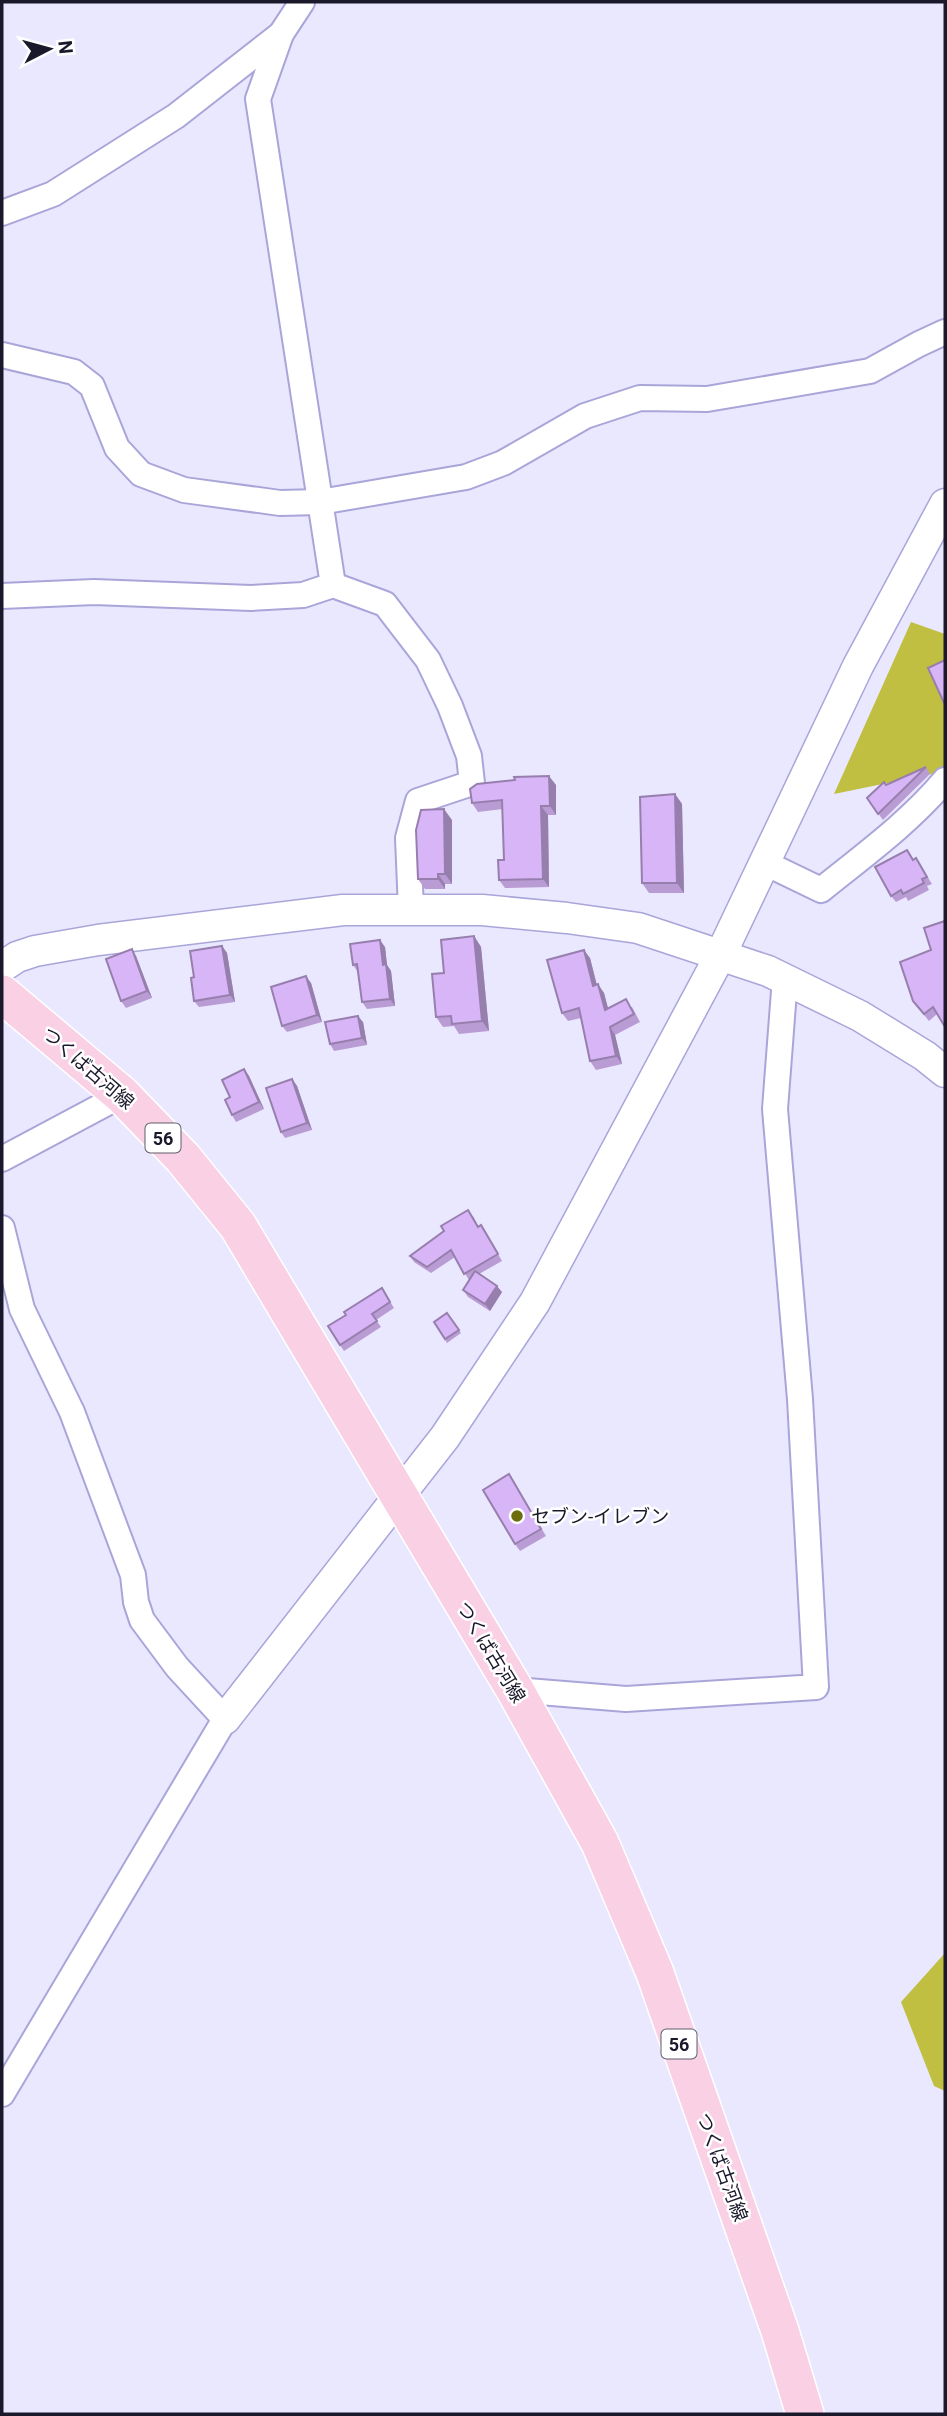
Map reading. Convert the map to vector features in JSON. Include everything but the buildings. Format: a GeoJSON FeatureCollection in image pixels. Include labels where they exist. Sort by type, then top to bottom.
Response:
{"type":"FeatureCollection","features":[{"type":"Feature","properties":{"kind":"main road","name":"つくば古河線"},"geometry":{"type":"LineString","coordinates":[[2,994],[122,1095],[183,1158],[238,1226],[515,1690],[600,1843],[651,1962],[780,2331],[804,2414]]}},
{"type":"Feature","properties":{"kind":"street"},"geometry":{"type":"LineString","coordinates":[[302,2],[281,34],[258,99],[333,585]]}},
{"type":"Feature","properties":{"kind":"street"},"geometry":{"type":"LineString","coordinates":[[2,213],[53,194],[164,123],[281,34]]}},
{"type":"Feature","properties":{"kind":"street"},"geometry":{"type":"LineString","coordinates":[[2,355],[74,372],[92,386],[117,448],[141,474],[184,490],[280,503],[320,502],[466,477],[503,463],[584,416],[640,398],[707,399],[870,371],[945,332]]}},
{"type":"Feature","properties":{"kind":"street"},"geometry":{"type":"LineString","coordinates":[[2,2094],[225,1719],[445,1437],[535,1302],[721,954],[858,666],[945,504]]}},
{"type":"Feature","properties":{"kind":"street"},"geometry":{"type":"LineString","coordinates":[[2,596],[94,592],[251,598],[303,595],[333,585],[385,604],[428,660],[450,706],[469,756],[472,783],[418,801],[408,838],[411,910]]}},
{"type":"Feature","properties":{"kind":"street"},"geometry":{"type":"LineString","coordinates":[[763,862],[821,890],[873,848],[945,780]]}},
{"type":"Feature","properties":{"kind":"street"},"geometry":{"type":"LineString","coordinates":[[2,967],[17,957],[36,951],[173,929],[343,909],[482,910],[567,918],[638,928],[721,954],[785,978],[860,1016],[925,1056],[945,1072]]}},
{"type":"Feature","properties":{"kind":"street"},"geometry":{"type":"LineString","coordinates":[[515,1690],[626,1699],[816,1686],[800,1399],[775,1109],[785,978]]}},
{"type":"Feature","properties":{"kind":"street"},"geometry":{"type":"LineString","coordinates":[[2,1159],[122,1095]]}},
{"type":"Feature","properties":{"kind":"street"},"geometry":{"type":"LineString","coordinates":[[2,1228],[22,1309],[72,1412],[133,1575],[136,1602],[142,1620],[177,1667],[225,1719]]}},
{"type":"Feature","properties":{"kind":"shaded area"},"geometry":{"type":"Polygon","coordinates":[[[911,622],[945,634],[945,767],[941,772],[834,794],[911,622]]]}},
{"type":"Feature","properties":{"kind":"shaded area"},"geometry":{"type":"Polygon","coordinates":[[[945,1953],[945,2091],[934,2086],[901,2002],[945,1953]]]}},
{"type":"Feature","properties":{"kind":"place","name":"セブン-イレブン"},"geometry":{"type":"Point","coordinates":[517,1516]}}]}
